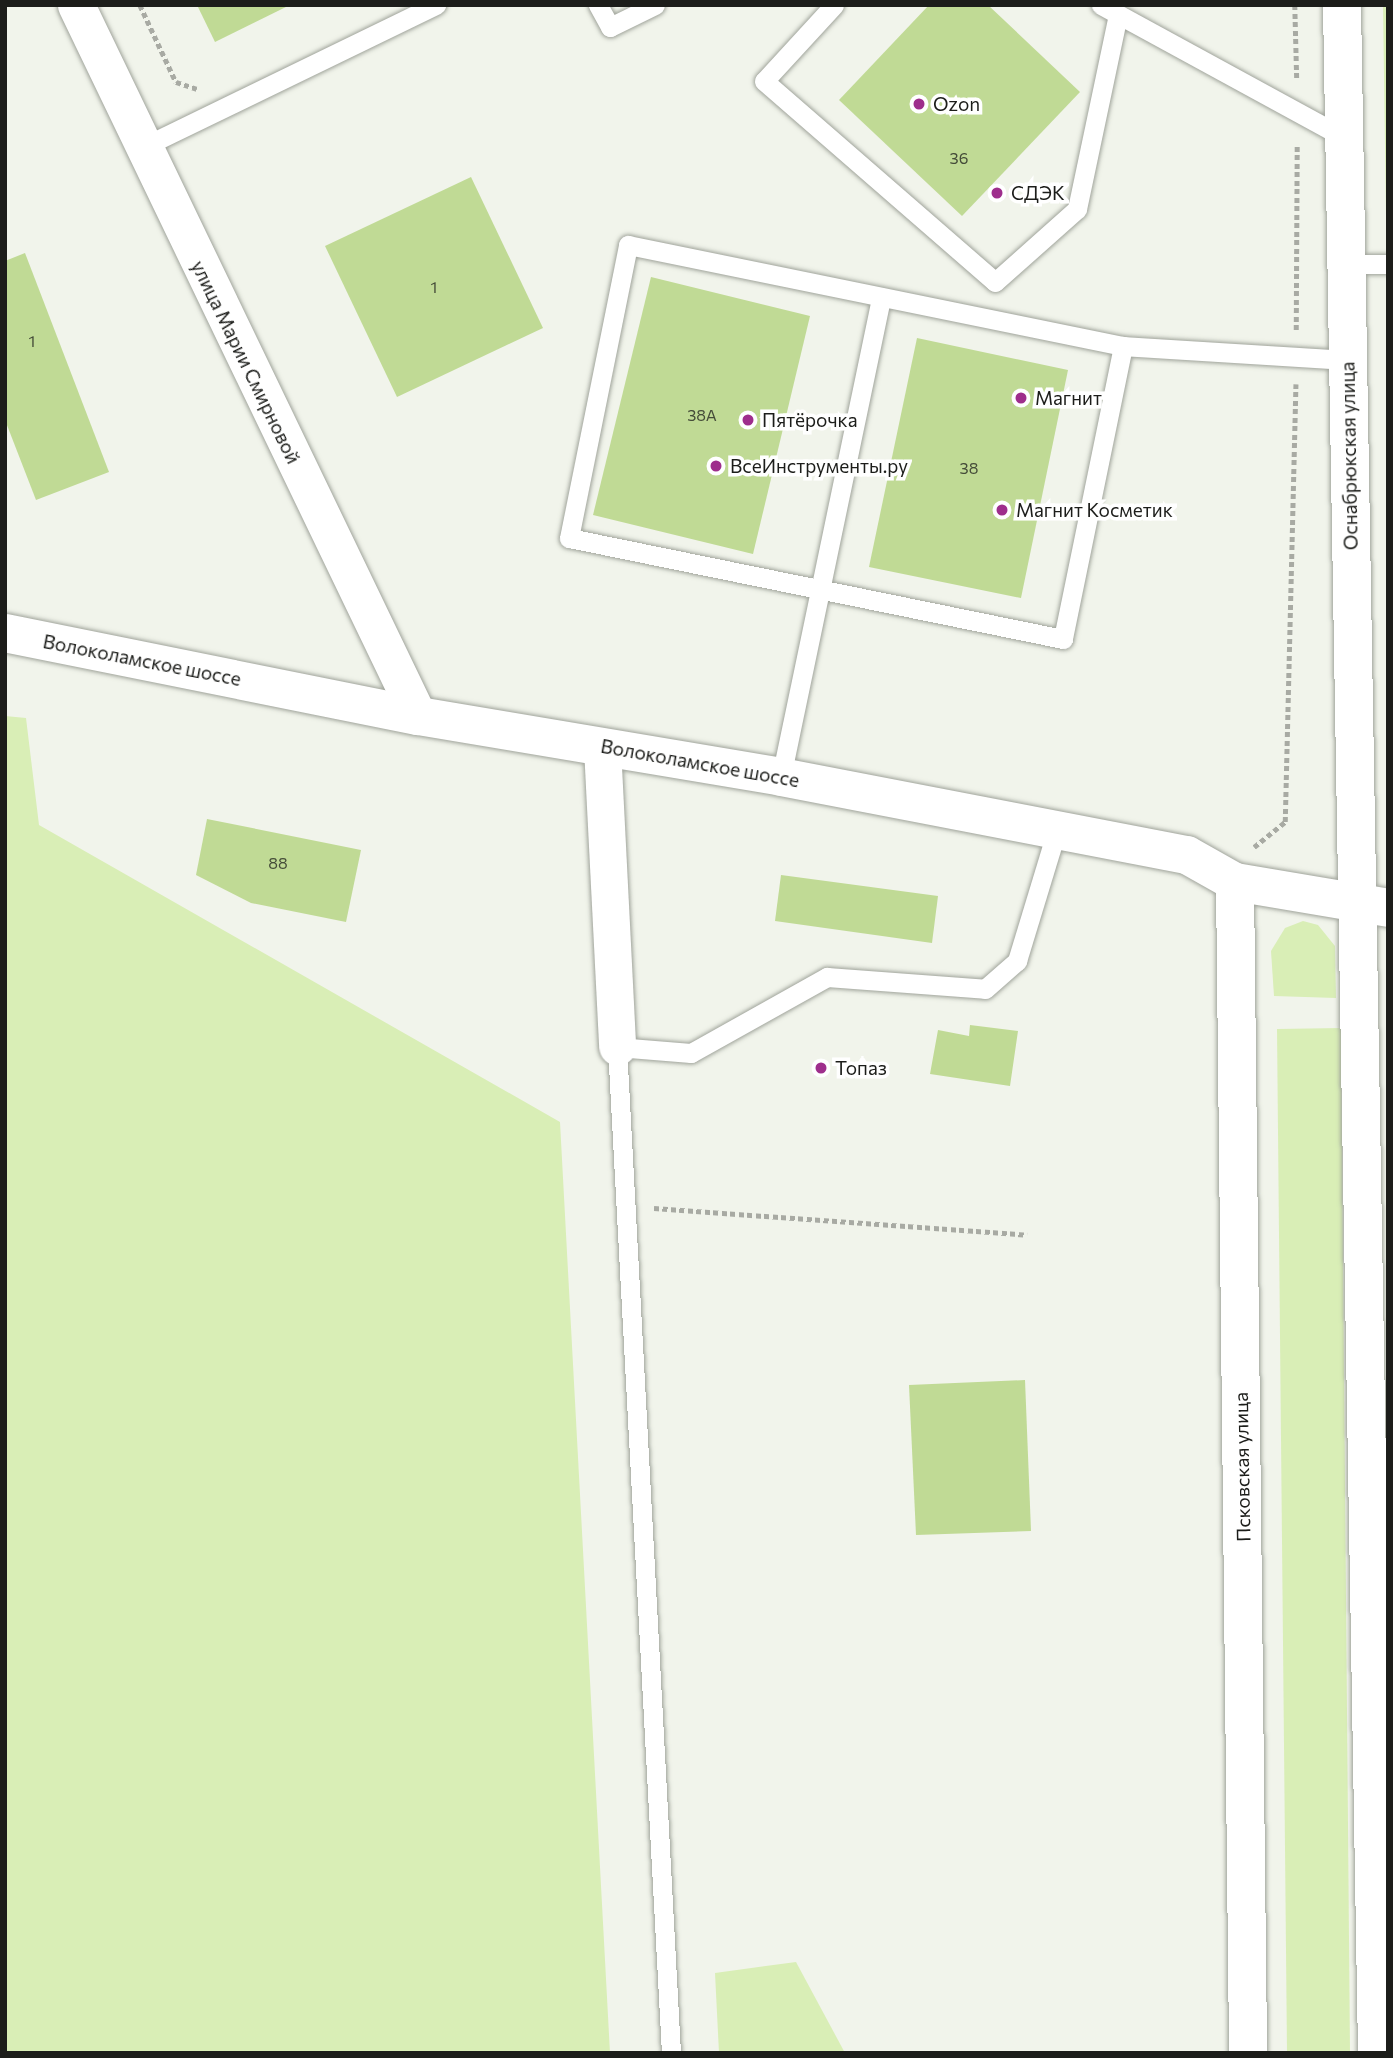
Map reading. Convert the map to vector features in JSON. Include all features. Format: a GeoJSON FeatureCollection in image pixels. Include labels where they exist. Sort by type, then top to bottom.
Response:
{"type":"FeatureCollection","features":[{"type":"Feature","properties":{"kind":"main road","name":"Оснабрюкская улица"},"geometry":{"type":"LineString","coordinates":[[1342,5],[1346,360],[1374,907]]}},
{"type":"Feature","properties":{"kind":"main road","name":"Волоколамское шоссе"},"geometry":{"type":"LineString","coordinates":[[5,633],[418,716],[781,776],[1187,855],[1235,882],[1374,907]]}},
{"type":"Feature","properties":{"kind":"main road","name":"Псковская улица"},"geometry":{"type":"LineString","coordinates":[[1235,882],[1248,2053]]}},
{"type":"Feature","properties":{"kind":"main road"},"geometry":{"type":"LineString","coordinates":[[1374,907],[1377,2053]]}},
{"type":"Feature","properties":{"kind":"street","name":"улица Марии Смирновой"},"geometry":{"type":"LineString","coordinates":[[76,5],[418,716]]}},
{"type":"Feature","properties":{"kind":"street"},"geometry":{"type":"LineString","coordinates":[[602,747],[617,1047]]}},
{"type":"Feature","properties":{"kind":"lane"},"geometry":{"type":"LineString","coordinates":[[143,147],[436,5]]}},
{"type":"Feature","properties":{"kind":"lane"},"geometry":{"type":"LineString","coordinates":[[598,5],[610,27],[655,5]]}},
{"type":"Feature","properties":{"kind":"lane"},"geometry":{"type":"LineString","coordinates":[[834,5],[764,81],[995,282],[1077,209],[1118,16]]}},
{"type":"Feature","properties":{"kind":"lane"},"geometry":{"type":"LineString","coordinates":[[1101,5],[1343,137]]}},
{"type":"Feature","properties":{"kind":"lane"},"geometry":{"type":"LineString","coordinates":[[1123,346],[1063,639],[569,538],[628,246],[1123,346],[1346,360]]}},
{"type":"Feature","properties":{"kind":"lane"},"geometry":{"type":"LineString","coordinates":[[1344,264],[1388,264]]}},
{"type":"Feature","properties":{"kind":"lane"},"geometry":{"type":"LineString","coordinates":[[781,776],[822,590],[881,297]]}},
{"type":"Feature","properties":{"kind":"lane"},"geometry":{"type":"LineString","coordinates":[[671,2053],[629,1205],[617,1047],[691,1053],[827,977],[985,989],[1017,961],[1057,829]]}},
{"type":"Feature","properties":{"kind":"path"},"geometry":{"type":"LineString","coordinates":[[139,5],[176,82],[209,87]]}},
{"type":"Feature","properties":{"kind":"path"},"geometry":{"type":"LineString","coordinates":[[629,1205],[712,1216],[1027,1235]]}},
{"type":"Feature","properties":{"kind":"green space"},"geometry":{"type":"Polygon","coordinates":[[[1383,5],[1388,5],[1388,220],[1386,217],[1383,5]]]}},
{"type":"Feature","properties":{"kind":"green space"},"geometry":{"type":"Polygon","coordinates":[[[5,716],[26,718],[39,825],[560,1122],[610,2053],[5,2053],[5,716]]]}},
{"type":"Feature","properties":{"kind":"green space"},"geometry":{"type":"Polygon","coordinates":[[[1303,921],[1318,925],[1335,946],[1336,998],[1274,996],[1271,951],[1285,928],[1303,921]]]}},
{"type":"Feature","properties":{"kind":"green space"},"geometry":{"type":"Polygon","coordinates":[[[1341,1028],[1350,2053],[1287,2053],[1277,1029],[1341,1028]]]}},
{"type":"Feature","properties":{"kind":"green space"},"geometry":{"type":"Polygon","coordinates":[[[796,1962],[845,2053],[719,2053],[715,1973],[796,1962]]]}},
{"type":"Feature","properties":{"kind":"building"},"geometry":{"type":"Polygon","coordinates":[[[197,5],[290,5],[215,42],[197,5]]]}},
{"type":"Feature","properties":{"kind":"building"},"geometry":{"type":"Polygon","coordinates":[[[929,5],[988,5],[1080,92],[962,216],[839,100],[929,5]]]}},
{"type":"Feature","properties":{"kind":"building"},"geometry":{"type":"Polygon","coordinates":[[[471,177],[543,328],[397,397],[325,246],[471,177]]]}},
{"type":"Feature","properties":{"kind":"building"},"geometry":{"type":"Polygon","coordinates":[[[25,253],[109,472],[36,500],[5,420],[5,261],[25,253]]]}},
{"type":"Feature","properties":{"kind":"building"},"geometry":{"type":"Polygon","coordinates":[[[651,277],[810,316],[753,554],[593,515],[651,277]]]}},
{"type":"Feature","properties":{"kind":"building"},"geometry":{"type":"Polygon","coordinates":[[[917,338],[1068,370],[1021,598],[869,567],[917,338]]]}},
{"type":"Feature","properties":{"kind":"building"},"geometry":{"type":"Polygon","coordinates":[[[207,819],[361,850],[346,922],[251,903],[196,875],[207,819]]]}},
{"type":"Feature","properties":{"kind":"building"},"geometry":{"type":"Polygon","coordinates":[[[781,875],[938,896],[932,943],[775,921],[781,875]]]}},
{"type":"Feature","properties":{"kind":"building"},"geometry":{"type":"Polygon","coordinates":[[[970,1025],[1018,1031],[1010,1086],[930,1074],[938,1030],[969,1036],[970,1025]]]}},
{"type":"Feature","properties":{"kind":"building"},"geometry":{"type":"Polygon","coordinates":[[[1025,1380],[1031,1531],[916,1535],[909,1385],[1025,1380]]]}},
{"type":"Feature","properties":{"kind":"place","name":"Ozon"},"geometry":{"type":"Point","coordinates":[919,104]}},
{"type":"Feature","properties":{"kind":"place","name":"СДЭК"},"geometry":{"type":"Point","coordinates":[997,193]}},
{"type":"Feature","properties":{"kind":"place","name":"Магнит"},"geometry":{"type":"Point","coordinates":[1021,398]}},
{"type":"Feature","properties":{"kind":"place","name":"Пятёрочка"},"geometry":{"type":"Point","coordinates":[748,420]}},
{"type":"Feature","properties":{"kind":"place","name":"ВсеИнструменты.ру"},"geometry":{"type":"Point","coordinates":[716,466]}},
{"type":"Feature","properties":{"kind":"place","name":"Магнит Косметик"},"geometry":{"type":"Point","coordinates":[1002,510]}},
{"type":"Feature","properties":{"kind":"place","name":"Топаз"},"geometry":{"type":"Point","coordinates":[821,1068]}}]}
